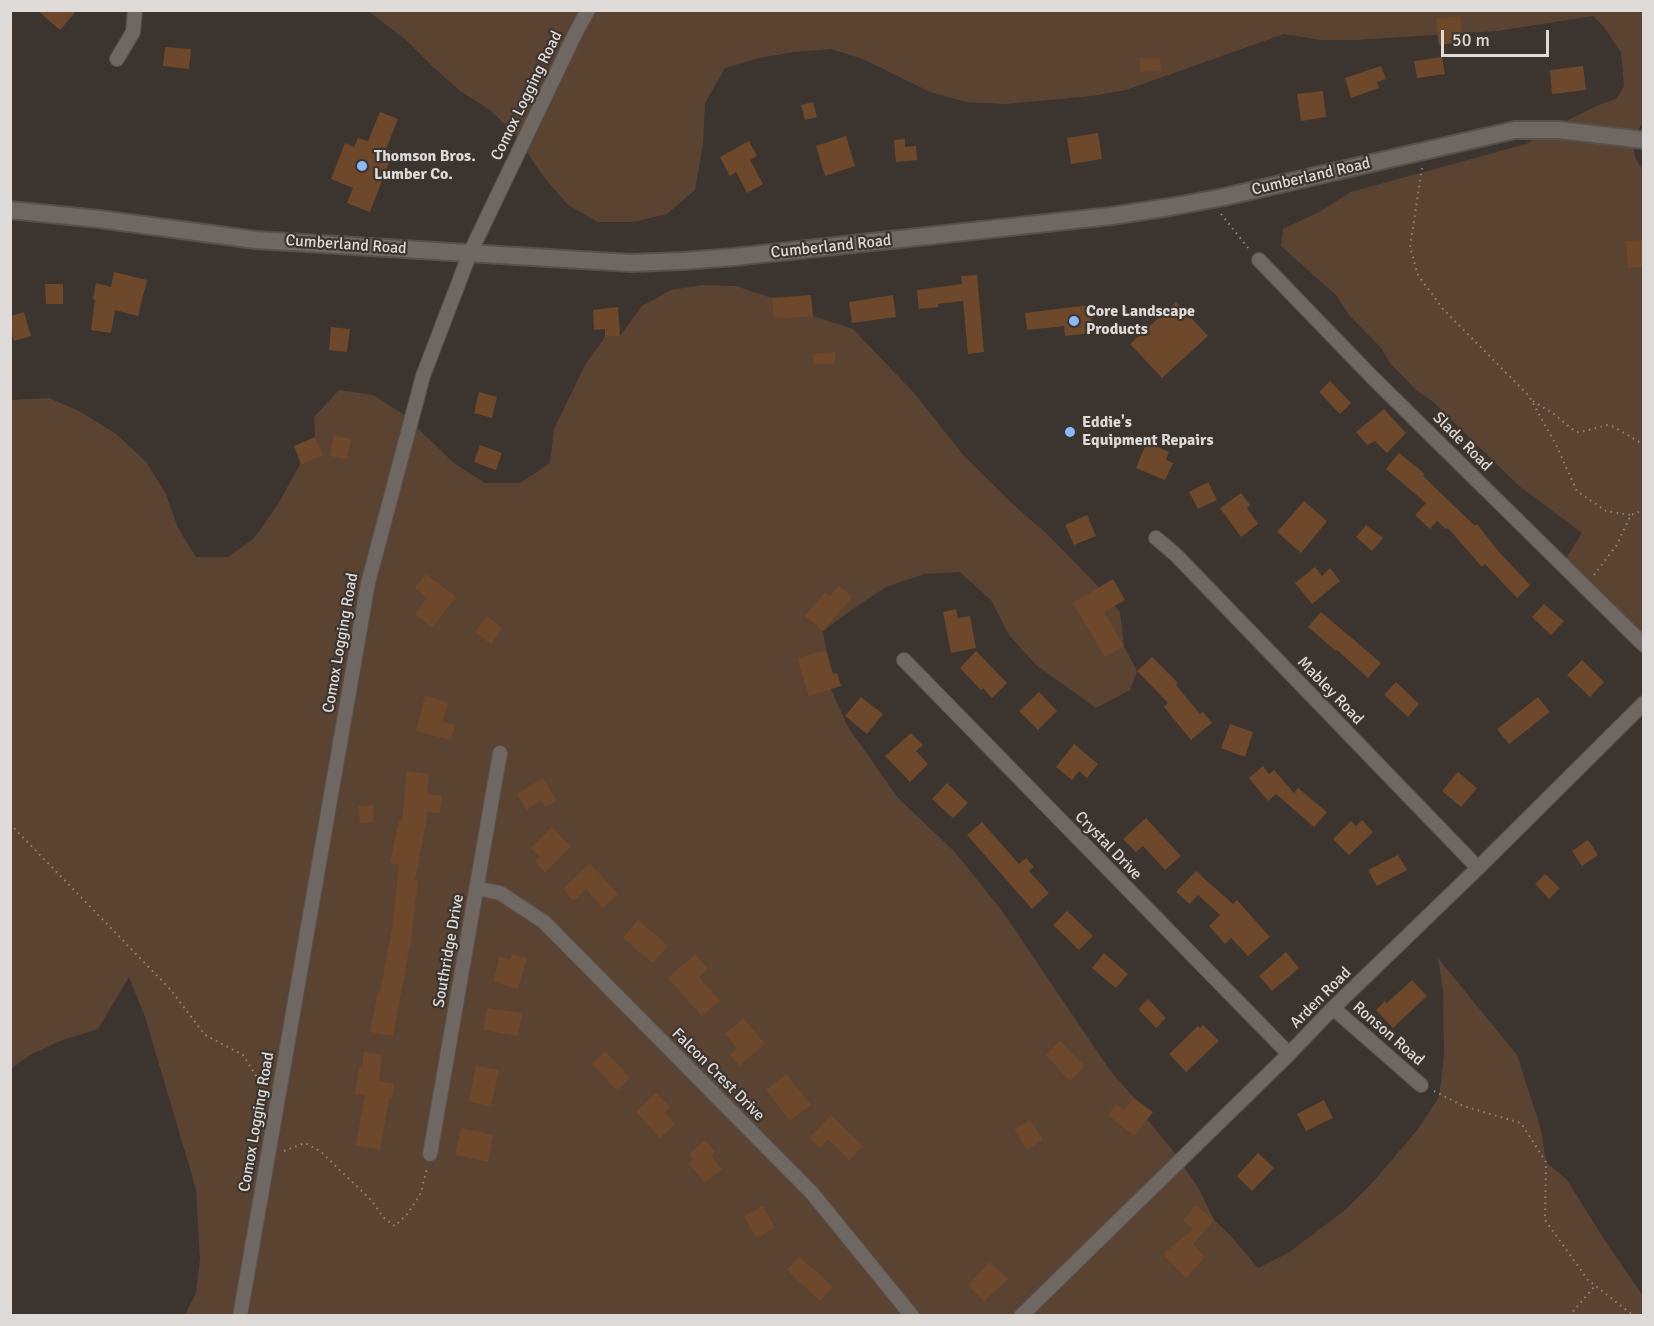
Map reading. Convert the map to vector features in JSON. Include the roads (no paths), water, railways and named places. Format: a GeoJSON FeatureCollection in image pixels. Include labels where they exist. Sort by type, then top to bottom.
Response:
{"type":"FeatureCollection","features":[{"type":"Feature","properties":{"kind":"street"},"geometry":{"type":"LineString","coordinates":[[117,59],[133,32],[135,10]]}},
{"type":"Feature","properties":{"kind":"street","name":"Comox Logging Road"},"geometry":{"type":"LineString","coordinates":[[240,1316],[368,583],[423,376],[470,253],[574,34],[588,10]]}},
{"type":"Feature","properties":{"kind":"street","name":"Cumberland Road"},"geometry":{"type":"LineString","coordinates":[[10,210],[99,219],[256,240],[631,263],[734,257],[1111,216],[1209,200],[1515,130],[1559,130],[1644,140]]}},
{"type":"Feature","properties":{"kind":"street","name":"Slade Road"},"geometry":{"type":"LineString","coordinates":[[1258,260],[1373,378],[1644,645]]}},
{"type":"Feature","properties":{"kind":"street","name":"Mabley Road"},"geometry":{"type":"LineString","coordinates":[[1156,538],[1176,555],[1478,868]]}},
{"type":"Feature","properties":{"kind":"street","name":"Crystal Drive"},"geometry":{"type":"LineString","coordinates":[[904,660],[1289,1054]]}},
{"type":"Feature","properties":{"kind":"street","name":"Arden Road"},"geometry":{"type":"LineString","coordinates":[[1021,1316],[1644,703]]}},
{"type":"Feature","properties":{"kind":"street","name":"Southridge Drive"},"geometry":{"type":"LineString","coordinates":[[430,1154],[500,753]]}},
{"type":"Feature","properties":{"kind":"street","name":"Falcon Crest Drive"},"geometry":{"type":"LineString","coordinates":[[476,888],[500,893],[544,922],[812,1193],[912,1316]]}},
{"type":"Feature","properties":{"kind":"street","name":"Ronson Road"},"geometry":{"type":"LineString","coordinates":[[1333,1008],[1420,1085]]}},
{"type":"Feature","properties":{"kind":"place","name":"Thomson Bros. Lumber Co."},"geometry":{"type":"Point","coordinates":[362,166]}},
{"type":"Feature","properties":{"kind":"place","name":"Core Landscape Products"},"geometry":{"type":"Point","coordinates":[1074,321]}},
{"type":"Feature","properties":{"kind":"place","name":"Eddie's Equipment Repairs"},"geometry":{"type":"Point","coordinates":[1070,432]}}]}
